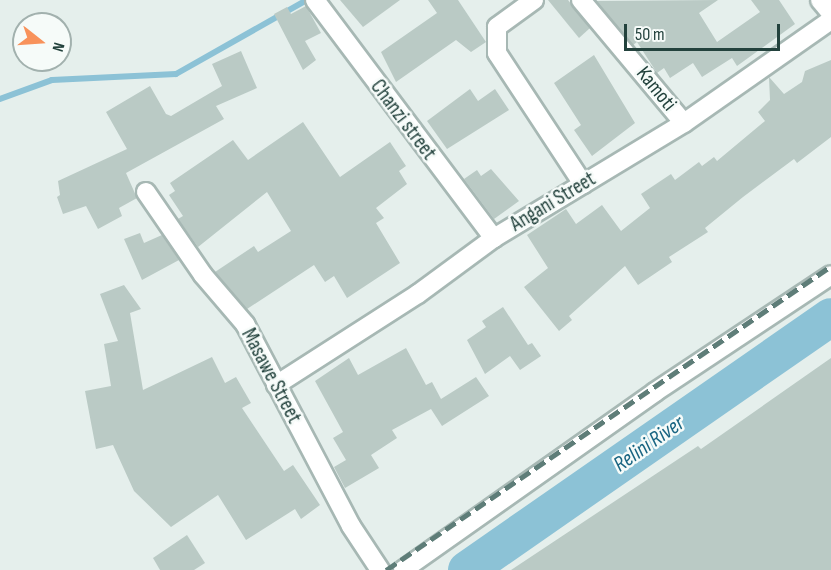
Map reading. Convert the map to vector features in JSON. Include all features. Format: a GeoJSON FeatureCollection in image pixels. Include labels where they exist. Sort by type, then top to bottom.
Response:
{"type":"FeatureCollection","features":[{"type":"Feature","properties":{"kind":"street","name":"Chanzi street"},"geometry":{"type":"LineString","coordinates":[[315,0],[494,238]]}},
{"type":"Feature","properties":{"kind":"street"},"geometry":{"type":"LineString","coordinates":[[534,0],[497,27],[495,35],[498,53],[583,184]]}},
{"type":"Feature","properties":{"kind":"street","name":"Kamoti"},"geometry":{"type":"LineString","coordinates":[[581,0],[684,123]]}},
{"type":"Feature","properties":{"kind":"street"},"geometry":{"type":"LineString","coordinates":[[820,0],[831,14]]}},
{"type":"Feature","properties":{"kind":"street","name":"Angani Street"},"geometry":{"type":"LineString","coordinates":[[276,385],[418,294],[494,238],[684,123],[831,20]]}},
{"type":"Feature","properties":{"kind":"street","name":"Masawe Street"},"geometry":{"type":"LineString","coordinates":[[146,192],[202,275],[245,324],[351,526],[380,570]]}},
{"type":"Feature","properties":{"kind":"street"},"geometry":{"type":"LineString","coordinates":[[403,570],[655,392],[831,275]]}},
{"type":"Feature","properties":{"kind":"building"},"geometry":{"type":"Polygon","coordinates":[[[340,0],[400,0],[363,27],[340,0]]]}},
{"type":"Feature","properties":{"kind":"building"},"geometry":{"type":"Polygon","coordinates":[[[428,0],[458,0],[486,42],[471,52],[456,40],[396,82],[381,52],[437,13],[428,0]]]}},
{"type":"Feature","properties":{"kind":"building"},"geometry":{"type":"Polygon","coordinates":[[[548,0],[568,0],[590,28],[579,38],[548,0]]]}},
{"type":"Feature","properties":{"kind":"building"},"geometry":{"type":"Polygon","coordinates":[[[718,0],[699,13],[717,42],[760,12],[751,0],[779,0],[795,24],[737,66],[732,58],[702,77],[693,63],[670,78],[664,68],[657,73],[637,42],[633,45],[596,1],[718,0]]]}},
{"type":"Feature","properties":{"kind":"building"},"geometry":{"type":"Polygon","coordinates":[[[306,6],[321,33],[305,41],[316,60],[303,70],[274,14],[287,7],[291,14],[306,6]]]}},
{"type":"Feature","properties":{"kind":"building"},"geometry":{"type":"Polygon","coordinates":[[[241,51],[257,88],[216,106],[224,119],[126,173],[137,198],[119,208],[122,216],[98,229],[86,206],[63,214],[57,197],[60,195],[58,181],[127,149],[106,112],[150,86],[166,114],[171,116],[222,86],[212,64],[241,51]]]}},
{"type":"Feature","properties":{"kind":"building"},"geometry":{"type":"Polygon","coordinates":[[[594,55],[635,123],[592,156],[574,130],[581,125],[554,83],[594,55]]]}},
{"type":"Feature","properties":{"kind":"building"},"geometry":{"type":"Polygon","coordinates":[[[831,60],[831,137],[797,163],[794,159],[743,197],[705,228],[708,232],[669,257],[672,262],[638,285],[625,266],[569,316],[572,320],[559,331],[524,287],[548,268],[527,235],[566,209],[576,224],[602,205],[621,231],[650,208],[641,194],[671,174],[675,180],[699,162],[702,166],[714,157],[717,161],[765,121],[758,112],[770,100],[769,77],[784,94],[802,82],[805,71],[831,60]]]}},
{"type":"Feature","properties":{"kind":"building"},"geometry":{"type":"Polygon","coordinates":[[[470,89],[478,101],[495,89],[509,110],[447,149],[427,121],[470,89]]]}},
{"type":"Feature","properties":{"kind":"building"},"geometry":{"type":"Polygon","coordinates":[[[303,122],[340,177],[390,142],[406,166],[399,171],[407,184],[376,208],[384,218],[376,223],[400,263],[347,298],[334,276],[325,282],[314,265],[247,309],[215,272],[254,246],[258,252],[291,231],[267,192],[198,247],[178,219],[183,216],[169,195],[175,191],[170,183],[233,140],[248,160],[303,122]]]}},
{"type":"Feature","properties":{"kind":"building"},"geometry":{"type":"Polygon","coordinates":[[[491,169],[519,201],[494,219],[464,179],[477,170],[481,176],[491,169]]]}},
{"type":"Feature","properties":{"kind":"building"},"geometry":{"type":"Polygon","coordinates":[[[140,233],[144,243],[162,235],[179,260],[142,280],[124,239],[140,233]]]}},
{"type":"Feature","properties":{"kind":"building"},"geometry":{"type":"Polygon","coordinates":[[[124,285],[141,309],[130,313],[143,390],[212,357],[225,383],[236,377],[251,403],[242,408],[284,471],[293,465],[320,505],[301,519],[295,509],[246,540],[218,495],[171,527],[134,491],[113,445],[96,449],[85,391],[111,386],[104,344],[118,341],[100,294],[124,285]]]}},
{"type":"Feature","properties":{"kind":"building"},"geometry":{"type":"Polygon","coordinates":[[[503,307],[528,345],[532,343],[541,356],[520,370],[510,356],[485,374],[467,340],[486,327],[482,321],[503,307]]]}},
{"type":"Feature","properties":{"kind":"building"},"geometry":{"type":"Polygon","coordinates":[[[406,348],[426,385],[432,382],[441,399],[476,377],[489,396],[442,426],[431,409],[392,430],[397,438],[371,455],[379,468],[345,488],[334,467],[346,460],[333,438],[343,432],[315,381],[349,358],[358,375],[406,348]]]}},
{"type":"Feature","properties":{"kind":"building"},"geometry":{"type":"Polygon","coordinates":[[[831,358],[831,570],[511,570],[698,446],[701,449],[831,358]]]}},
{"type":"Feature","properties":{"kind":"building"},"geometry":{"type":"Polygon","coordinates":[[[187,535],[205,563],[194,570],[160,570],[153,558],[187,535]]]}},
{"type":"Feature","properties":{"kind":"waterway"},"geometry":{"type":"LineString","coordinates":[[0,99],[52,80],[176,74],[307,0]]}},
{"type":"Feature","properties":{"kind":"waterway","name":"Relini River"},"geometry":{"type":"LineString","coordinates":[[467,570],[831,317]]}},
{"type":"Feature","properties":{"kind":"railway"},"geometry":{"type":"LineString","coordinates":[[386,570],[831,266]]}}]}
